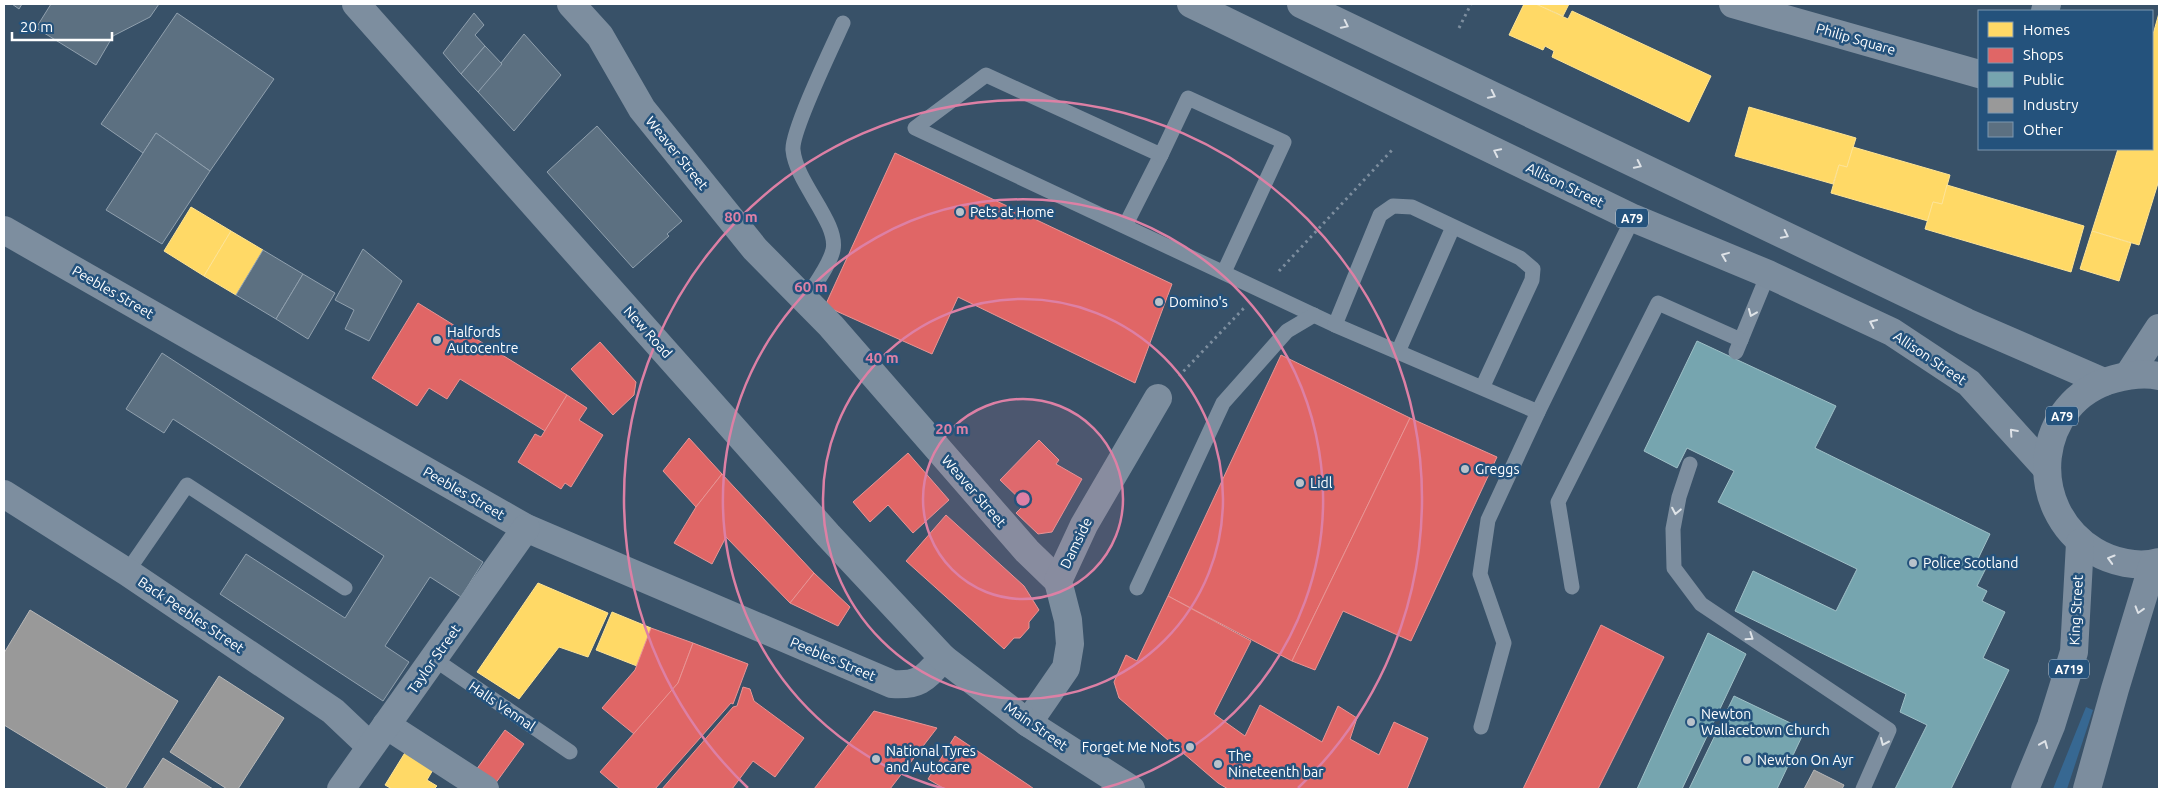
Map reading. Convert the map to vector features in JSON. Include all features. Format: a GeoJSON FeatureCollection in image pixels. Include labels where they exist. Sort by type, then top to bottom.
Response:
{"type":"FeatureCollection","features":[{"type":"Feature","properties":{"kind":"main road","name":"Allison Street"},"geometry":{"type":"LineString","coordinates":[[1191,4],[1632,218],[1768,274],[1892,332],[1968,382],[2046,468]]}},
{"type":"Feature","properties":{"kind":"main road"},"geometry":{"type":"LineString","coordinates":[[1301,4],[1966,322],[2104,382]]}},
{"type":"Feature","properties":{"kind":"main road"},"geometry":{"type":"LineString","coordinates":[[2130,374],[2159,328]]}},
{"type":"Feature","properties":{"kind":"main road","name":"A79"},"geometry":{"type":"LineString","coordinates":[[2156,563],[2127,563],[2103,556],[2080,543],[2062,522],[2054,505],[2050,496],[2046,468],[2050,442],[2062,416],[2080,396],[2104,382],[2130,374],[2159,376]]}},
{"type":"Feature","properties":{"kind":"main road","name":"King Street"},"geometry":{"type":"LineString","coordinates":[[2025,789],[2051,726],[2074,652],[2080,543]]}},
{"type":"Feature","properties":{"kind":"main road"},"geometry":{"type":"LineString","coordinates":[[2087,789],[2115,689],[2156,563]]}},
{"type":"Feature","properties":{"kind":"street","name":"New Road"},"geometry":{"type":"LineString","coordinates":[[356,4],[821,528],[943,658]]}},
{"type":"Feature","properties":{"kind":"street","name":"Weaver Street"},"geometry":{"type":"LineString","coordinates":[[571,4],[600,36],[642,109],[755,249],[831,326],[1027,551],[1058,581]]}},
{"type":"Feature","properties":{"kind":"street","name":"Philip Square"},"geometry":{"type":"LineString","coordinates":[[1733,4],[1978,74]]}},
{"type":"Feature","properties":{"kind":"street","name":"Peebles Street"},"geometry":{"type":"LineString","coordinates":[[4,230],[526,528],[892,684],[911,686],[927,676],[943,658]]}},
{"type":"Feature","properties":{"kind":"street","name":"Damside"},"geometry":{"type":"LineString","coordinates":[[1028,722],[1066,668],[1070,644],[1068,620],[1058,581],[1084,525],[1158,398]]}},
{"type":"Feature","properties":{"kind":"street","name":"Back Peebles Street"},"geometry":{"type":"LineString","coordinates":[[4,494],[127,572],[333,711],[370,746]]}},
{"type":"Feature","properties":{"kind":"street","name":"Taylor Street"},"geometry":{"type":"LineString","coordinates":[[342,789],[370,746],[526,528]]}},
{"type":"Feature","properties":{"kind":"street","name":"Main Street"},"geometry":{"type":"LineString","coordinates":[[943,658],[1028,722],[1131,789]]}},
{"type":"Feature","properties":{"kind":"street"},"geometry":{"type":"LineString","coordinates":[[386,725],[485,789]]}},
{"type":"Feature","properties":{"kind":"lane"},"geometry":{"type":"LineString","coordinates":[[805,300],[832,252],[834,243],[829,225],[799,173],[792,148],[801,120],[842,23]]}},
{"type":"Feature","properties":{"kind":"lane"},"geometry":{"type":"LineString","coordinates":[[1160,155],[986,75],[915,128],[1335,325],[1538,412]]}},
{"type":"Feature","properties":{"kind":"lane"},"geometry":{"type":"LineString","coordinates":[[1126,226],[1188,98],[1284,142],[1224,272]]}},
{"type":"Feature","properties":{"kind":"lane"},"geometry":{"type":"LineString","coordinates":[[1335,325],[1380,215],[1393,206],[1412,207],[1520,258],[1533,269],[1532,280],[1482,388]]}},
{"type":"Feature","properties":{"kind":"lane"},"geometry":{"type":"LineString","coordinates":[[1482,727],[1504,643],[1480,574],[1488,520],[1632,218]]}},
{"type":"Feature","properties":{"kind":"lane"},"geometry":{"type":"LineString","coordinates":[[1398,352],[1453,227]]}},
{"type":"Feature","properties":{"kind":"lane"},"geometry":{"type":"LineString","coordinates":[[1572,587],[1558,502],[1658,303],[1738,346],[1768,274]]}},
{"type":"Feature","properties":{"kind":"lane"},"geometry":{"type":"LineString","coordinates":[[1137,588],[1223,403],[1287,331],[1314,315]]}},
{"type":"Feature","properties":{"kind":"lane"},"geometry":{"type":"LineString","coordinates":[[1690,464],[1679,496],[1672,529],[1674,568],[1700,604],[1890,730],[1863,789]]}},
{"type":"Feature","properties":{"kind":"lane"},"geometry":{"type":"LineString","coordinates":[[127,572],[187,485],[345,588]]}},
{"type":"Feature","properties":{"kind":"lane","name":"Halls Vennal"},"geometry":{"type":"LineString","coordinates":[[434,659],[570,752]]}},
{"type":"Feature","properties":{"kind":"path"},"geometry":{"type":"LineString","coordinates":[[1459,28],[1471,4]]}},
{"type":"Feature","properties":{"kind":"shaded area"},"geometry":{"type":"Polygon","coordinates":[[[2086,707],[2093,710],[2067,789],[2053,789],[2086,707]]]}},
{"type":"Feature","properties":{"kind":"building: Homes"},"geometry":{"type":"Polygon","coordinates":[[[1524,4],[1536,4],[1568,19],[1572,11],[1711,76],[1689,122],[1552,57],[1554,51],[1545,46],[1543,50],[1509,35],[1524,4]]]}},
{"type":"Feature","properties":{"kind":"building: Homes"},"geometry":{"type":"Polygon","coordinates":[[[1536,4],[1569,4],[1563,16],[1536,4]]]}},
{"type":"Feature","properties":{"kind":"building: Homes"},"geometry":{"type":"Polygon","coordinates":[[[2159,13],[2159,180],[2139,245],[2092,231],[2118,150],[2153,150],[2153,34],[2159,13]]]}},
{"type":"Feature","properties":{"kind":"building: Homes"},"geometry":{"type":"Polygon","coordinates":[[[1749,107],[1856,138],[1847,167],[1839,165],[1833,184],[1735,156],[1749,107]]]}},
{"type":"Feature","properties":{"kind":"building: Homes"},"geometry":{"type":"Polygon","coordinates":[[[1853,147],[1950,175],[1942,204],[1933,202],[1928,221],[1831,193],[1839,165],[1847,167],[1853,147]]]}},
{"type":"Feature","properties":{"kind":"building: Homes"},"geometry":{"type":"Polygon","coordinates":[[[1947,185],[2084,226],[2071,272],[1925,229],[1933,202],[1942,204],[1947,185]]]}},
{"type":"Feature","properties":{"kind":"building: Homes"},"geometry":{"type":"Polygon","coordinates":[[[191,207],[231,231],[204,276],[164,251],[191,207]]]}},
{"type":"Feature","properties":{"kind":"building: Homes"},"geometry":{"type":"Polygon","coordinates":[[[231,231],[263,250],[236,295],[204,276],[231,231]]]}},
{"type":"Feature","properties":{"kind":"building: Homes"},"geometry":{"type":"Polygon","coordinates":[[[2092,231],[2131,243],[2119,281],[2080,269],[2092,231]]]}},
{"type":"Feature","properties":{"kind":"building: Homes"},"geometry":{"type":"Polygon","coordinates":[[[538,583],[608,613],[588,657],[559,647],[519,699],[477,672],[538,583]]]}},
{"type":"Feature","properties":{"kind":"building: Homes"},"geometry":{"type":"Polygon","coordinates":[[[612,612],[651,628],[637,666],[596,650],[612,612]]]}},
{"type":"Feature","properties":{"kind":"building: Homes"},"geometry":{"type":"Polygon","coordinates":[[[406,751],[434,768],[427,780],[437,786],[434,789],[392,789],[385,785],[406,751]]]}},
{"type":"Feature","properties":{"kind":"building: Shops"},"geometry":{"type":"Polygon","coordinates":[[[895,153],[1172,284],[1135,383],[958,297],[932,354],[825,306],[895,153]]]}},
{"type":"Feature","properties":{"kind":"building: Shops","name":"Halfords Autocentre"},"geometry":{"type":"Polygon","coordinates":[[[418,303],[567,395],[545,431],[460,379],[447,399],[429,388],[417,406],[372,378],[418,303]]]}},
{"type":"Feature","properties":{"kind":"building: Shops"},"geometry":{"type":"Polygon","coordinates":[[[600,342],[636,382],[634,395],[613,415],[571,369],[600,342]]]}},
{"type":"Feature","properties":{"kind":"building: Shops","name":"Lidl"},"geometry":{"type":"Polygon","coordinates":[[[1281,355],[1410,418],[1292,661],[1168,596],[1281,355]]]}},
{"type":"Feature","properties":{"kind":"building: Shops"},"geometry":{"type":"Polygon","coordinates":[[[567,395],[587,408],[579,420],[603,435],[571,487],[565,483],[561,489],[518,462],[535,434],[541,437],[567,395]]]}},
{"type":"Feature","properties":{"kind":"building: Shops"},"geometry":{"type":"Polygon","coordinates":[[[1410,418],[1497,457],[1411,641],[1343,611],[1315,670],[1292,661],[1410,418]]]}},
{"type":"Feature","properties":{"kind":"building: Shops"},"geometry":{"type":"Polygon","coordinates":[[[689,438],[722,474],[696,507],[663,471],[689,438]]]}},
{"type":"Feature","properties":{"kind":"building: Shops"},"geometry":{"type":"Polygon","coordinates":[[[1039,440],[1059,460],[1056,464],[1082,479],[1052,532],[1038,534],[1016,513],[1025,504],[1000,480],[1039,440]]]}},
{"type":"Feature","properties":{"kind":"building: Shops"},"geometry":{"type":"Polygon","coordinates":[[[908,453],[949,500],[913,533],[888,505],[870,522],[853,502],[908,453]]]}},
{"type":"Feature","properties":{"kind":"building: Shops"},"geometry":{"type":"Polygon","coordinates":[[[722,474],[814,573],[790,603],[726,537],[712,564],[674,543],[696,507],[722,474]]]}},
{"type":"Feature","properties":{"kind":"building: Shops"},"geometry":{"type":"Polygon","coordinates":[[[946,515],[1024,586],[1039,610],[1029,622],[1029,628],[1020,638],[1014,638],[1004,649],[906,561],[946,515]]]}},
{"type":"Feature","properties":{"kind":"building: Shops"},"geometry":{"type":"Polygon","coordinates":[[[814,573],[850,607],[838,626],[790,603],[814,573]]]}},
{"type":"Feature","properties":{"kind":"building: Shops"},"geometry":{"type":"Polygon","coordinates":[[[1168,596],[1251,641],[1214,714],[1245,736],[1260,705],[1322,742],[1338,706],[1357,718],[1350,739],[1379,755],[1394,722],[1428,738],[1407,789],[1228,789],[1218,783],[1119,698],[1114,682],[1126,655],[1137,661],[1168,596]]]}},
{"type":"Feature","properties":{"kind":"building: Shops"},"geometry":{"type":"Polygon","coordinates":[[[1601,625],[1664,657],[1598,789],[1523,789],[1601,625]]]}},
{"type":"Feature","properties":{"kind":"building: Shops"},"geometry":{"type":"Polygon","coordinates":[[[651,628],[693,643],[678,683],[634,734],[602,708],[635,670],[651,628]]]}},
{"type":"Feature","properties":{"kind":"building: Shops"},"geometry":{"type":"Polygon","coordinates":[[[693,643],[748,664],[733,704],[731,703],[655,789],[620,789],[600,772],[678,683],[693,643]]]}},
{"type":"Feature","properties":{"kind":"building: Shops"},"geometry":{"type":"Polygon","coordinates":[[[743,687],[750,689],[754,701],[804,738],[775,777],[753,761],[732,789],[662,789],[733,707],[737,706],[743,687]]]}},
{"type":"Feature","properties":{"kind":"building: Shops","name":"National Tyres and Autocare"},"geometry":{"type":"Polygon","coordinates":[[[874,711],[937,728],[890,789],[814,789],[874,711]]]}},
{"type":"Feature","properties":{"kind":"building: Shops"},"geometry":{"type":"Polygon","coordinates":[[[505,730],[524,744],[495,784],[476,770],[505,730]]]}},
{"type":"Feature","properties":{"kind":"building: Shops"},"geometry":{"type":"Polygon","coordinates":[[[955,736],[1034,789],[945,789],[928,779],[955,736]]]}},
{"type":"Feature","properties":{"kind":"building: Public","name":"Police Scotland"},"geometry":{"type":"Polygon","coordinates":[[[1697,341],[1836,406],[1815,448],[1990,534],[1977,561],[1987,566],[1977,586],[1987,591],[1982,601],[2005,612],[1983,658],[2009,670],[1951,789],[1895,789],[1927,725],[1900,712],[1906,694],[1735,611],[1753,571],[1836,611],[1857,569],[1718,502],[1734,471],[1687,448],[1677,468],[1644,451],[1697,341]]]}},
{"type":"Feature","properties":{"kind":"building: Public","name":"Newton Wallacetown Church"},"geometry":{"type":"Polygon","coordinates":[[[1708,633],[1746,654],[1682,789],[1637,789],[1708,633]]]}},
{"type":"Feature","properties":{"kind":"building: Public","name":"Newton On Ayr"},"geometry":{"type":"Polygon","coordinates":[[[1734,696],[1805,730],[1777,789],[1689,789],[1734,696]]]}},
{"type":"Feature","properties":{"kind":"building: Industry"},"geometry":{"type":"Polygon","coordinates":[[[30,610],[178,701],[125,789],[109,789],[4,725],[4,653],[30,610]]]}},
{"type":"Feature","properties":{"kind":"building: Industry"},"geometry":{"type":"Polygon","coordinates":[[[219,676],[284,718],[238,789],[227,789],[170,752],[219,676]]]}},
{"type":"Feature","properties":{"kind":"building: Industry"},"geometry":{"type":"Polygon","coordinates":[[[163,758],[213,789],[143,789],[163,758]]]}},
{"type":"Feature","properties":{"kind":"building: Industry"},"geometry":{"type":"Polygon","coordinates":[[[1814,770],[1844,785],[1842,789],[1804,789],[1814,770]]]}},
{"type":"Feature","properties":{"kind":"building: Other"},"geometry":{"type":"Polygon","coordinates":[[[12,4],[22,4],[19,9],[12,4]]]}},
{"type":"Feature","properties":{"kind":"building: Other"},"geometry":{"type":"Polygon","coordinates":[[[51,4],[159,4],[150,17],[113,36],[96,65],[36,28],[51,4]]]}},
{"type":"Feature","properties":{"kind":"building: Other"},"geometry":{"type":"Polygon","coordinates":[[[177,13],[274,79],[210,171],[156,133],[143,153],[101,124],[177,13]]]}},
{"type":"Feature","properties":{"kind":"building: Other"},"geometry":{"type":"Polygon","coordinates":[[[474,13],[484,25],[475,35],[485,46],[461,74],[443,53],[474,13]]]}},
{"type":"Feature","properties":{"kind":"building: Other"},"geometry":{"type":"Polygon","coordinates":[[[524,34],[561,75],[514,131],[478,92],[524,34]]]}},
{"type":"Feature","properties":{"kind":"building: Other"},"geometry":{"type":"Polygon","coordinates":[[[485,46],[502,64],[478,92],[461,74],[485,46]]]}},
{"type":"Feature","properties":{"kind":"building: Other"},"geometry":{"type":"Polygon","coordinates":[[[597,126],[682,221],[667,234],[669,236],[633,268],[547,172],[597,126]]]}},
{"type":"Feature","properties":{"kind":"building: Other"},"geometry":{"type":"Polygon","coordinates":[[[156,133],[210,171],[162,244],[106,210],[156,133]]]}},
{"type":"Feature","properties":{"kind":"building: Other"},"geometry":{"type":"Polygon","coordinates":[[[363,249],[402,281],[369,341],[345,329],[354,310],[335,300],[363,249]]]}},
{"type":"Feature","properties":{"kind":"building: Other"},"geometry":{"type":"Polygon","coordinates":[[[263,250],[303,274],[276,319],[236,295],[263,250]]]}},
{"type":"Feature","properties":{"kind":"building: Other"},"geometry":{"type":"Polygon","coordinates":[[[303,274],[335,293],[308,339],[276,319],[303,274]]]}},
{"type":"Feature","properties":{"kind":"building: Other"},"geometry":{"type":"Polygon","coordinates":[[[162,353],[483,562],[461,597],[430,577],[385,646],[409,662],[383,701],[220,594],[246,554],[345,618],[384,556],[173,419],[164,433],[126,409],[162,353]]]}},
{"type":"Feature","properties":{"kind":"place","name":"Pets at Home"},"geometry":{"type":"Point","coordinates":[960,212]}},
{"type":"Feature","properties":{"kind":"place","name":"Domino's"},"geometry":{"type":"Point","coordinates":[1159,302]}},
{"type":"Feature","properties":{"kind":"place","name":"Halfords Autocentre"},"geometry":{"type":"Point","coordinates":[437,340]}},
{"type":"Feature","properties":{"kind":"place","name":"Greggs"},"geometry":{"type":"Point","coordinates":[1465,469]}},
{"type":"Feature","properties":{"kind":"place","name":"Lidl"},"geometry":{"type":"Point","coordinates":[1300,483]}},
{"type":"Feature","properties":{"kind":"place","name":"Police Scotland"},"geometry":{"type":"Point","coordinates":[1913,563]}},
{"type":"Feature","properties":{"kind":"place","name":"Newton Wallacetown Church"},"geometry":{"type":"Point","coordinates":[1691,722]}},
{"type":"Feature","properties":{"kind":"place","name":"Forget Me Nots"},"geometry":{"type":"Point","coordinates":[1190,747]}},
{"type":"Feature","properties":{"kind":"place","name":"National Tyres and Autocare"},"geometry":{"type":"Point","coordinates":[876,759]}},
{"type":"Feature","properties":{"kind":"place","name":"Newton On Ayr"},"geometry":{"type":"Point","coordinates":[1747,760]}},
{"type":"Feature","properties":{"kind":"place","name":"The Nineteenth bar"},"geometry":{"type":"Point","coordinates":[1218,764]}}]}
